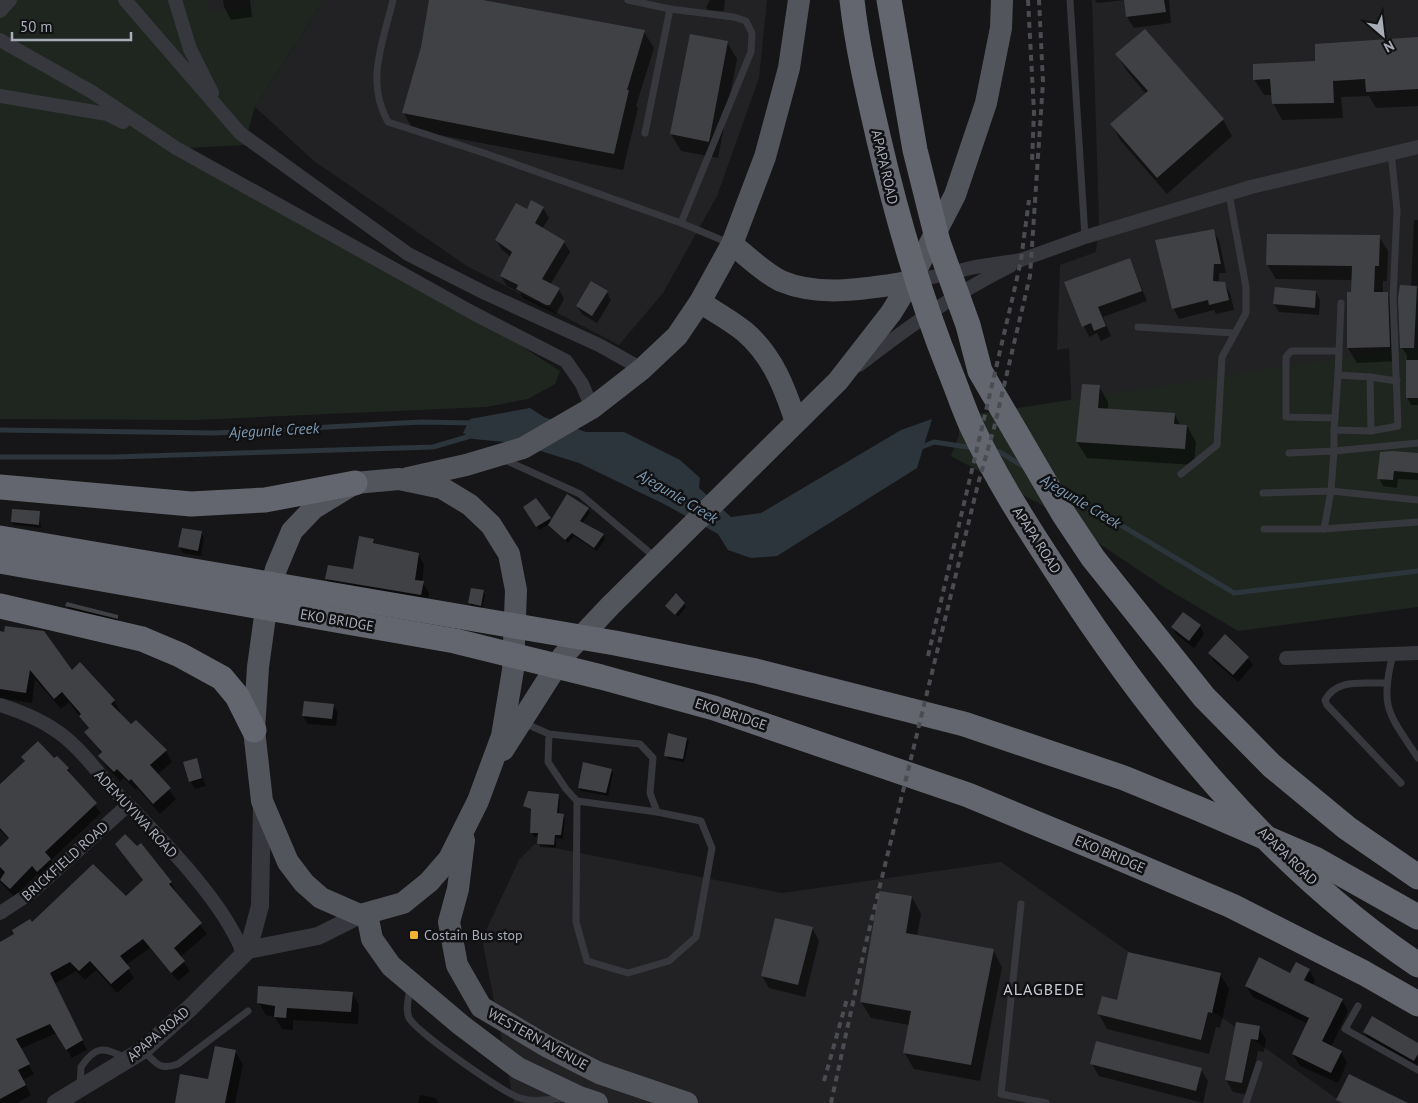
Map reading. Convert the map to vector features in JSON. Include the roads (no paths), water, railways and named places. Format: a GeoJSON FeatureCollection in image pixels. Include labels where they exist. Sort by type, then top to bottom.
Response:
{"type":"FeatureCollection","features":[{"type":"Feature","properties":{"kind":"highway","name":"APAPA ROAD"},"geometry":{"type":"LineString","coordinates":[[852,0],[872,108],[897,219],[933,329],[972,427],[1015,507],[1089,621],[1150,706],[1222,790],[1297,869],[1418,965]]}},
{"type":"Feature","properties":{"kind":"highway"},"geometry":{"type":"LineString","coordinates":[[889,0],[914,150],[938,242],[968,325],[980,371],[1063,513],[1093,558],[1204,697],[1272,766],[1348,828],[1418,877]]}},
{"type":"Feature","properties":{"kind":"highway"},"geometry":{"type":"LineString","coordinates":[[0,487],[191,504],[264,500],[355,483]]}},
{"type":"Feature","properties":{"kind":"highway","name":"EKO BRIDGE"},"geometry":{"type":"LineString","coordinates":[[0,538],[615,643],[756,671],[964,724],[1124,778],[1197,808],[1316,860],[1418,916]]}},
{"type":"Feature","properties":{"kind":"highway","name":"EKO BRIDGE"},"geometry":{"type":"LineString","coordinates":[[0,561],[455,641],[601,677],[714,708],[968,795],[1103,851],[1232,906],[1364,973],[1418,1004]]}},
{"type":"Feature","properties":{"kind":"highway"},"geometry":{"type":"LineString","coordinates":[[0,606],[142,639],[180,655],[222,678],[237,696],[254,730]]}},
{"type":"Feature","properties":{"kind":"main road"},"geometry":{"type":"LineString","coordinates":[[400,479],[442,488],[470,505],[491,526],[509,554],[516,590],[513,670],[502,736],[465,828],[450,859],[429,882],[403,903],[363,915],[322,898],[304,883],[288,862],[262,801],[254,730],[258,667],[266,609],[276,569],[292,531],[314,508],[355,483],[400,479],[466,465],[523,448],[592,408],[642,369],[677,336],[700,302],[732,244],[765,158],[789,68],[799,0]]}},
{"type":"Feature","properties":{"kind":"main road"},"geometry":{"type":"LineString","coordinates":[[487,774],[563,656],[838,381],[891,313],[910,282],[955,195],[986,103],[1001,28],[1002,0]]}},
{"type":"Feature","properties":{"kind":"main road"},"geometry":{"type":"LineString","coordinates":[[732,244],[781,281],[808,288],[836,291],[910,282]]}},
{"type":"Feature","properties":{"kind":"main road"},"geometry":{"type":"LineString","coordinates":[[700,302],[745,332],[766,354],[784,386],[796,422]]}},
{"type":"Feature","properties":{"kind":"main road","name":"WESTERN AVENUE"},"geometry":{"type":"LineString","coordinates":[[465,828],[458,889],[449,922],[457,965],[481,1007],[548,1047],[599,1073],[687,1103]]}},
{"type":"Feature","properties":{"kind":"main road","name":"WESTERN AVENUE"},"geometry":{"type":"LineString","coordinates":[[363,915],[372,939],[391,966],[410,982],[518,1068],[588,1100]]}},
{"type":"Feature","properties":{"kind":"street"},"geometry":{"type":"LineString","coordinates":[[0,11],[10,0]]}},
{"type":"Feature","properties":{"kind":"street"},"geometry":{"type":"LineString","coordinates":[[125,0],[240,133],[408,254],[484,293],[594,342],[642,369]]}},
{"type":"Feature","properties":{"kind":"street"},"geometry":{"type":"LineString","coordinates":[[175,0],[190,49],[222,111]]}},
{"type":"Feature","properties":{"kind":"street"},"geometry":{"type":"LineString","coordinates":[[0,40],[92,92],[176,148]]}},
{"type":"Feature","properties":{"kind":"street"},"geometry":{"type":"LineString","coordinates":[[0,96],[107,114],[176,148],[473,313],[566,361],[582,384],[592,408]]}},
{"type":"Feature","properties":{"kind":"street"},"geometry":{"type":"LineString","coordinates":[[838,381],[905,330],[972,285],[1021,260],[1085,237],[1229,194],[1391,152],[1418,147]]}},
{"type":"Feature","properties":{"kind":"street"},"geometry":{"type":"LineString","coordinates":[[910,282],[975,267],[1021,260]]}},
{"type":"Feature","properties":{"kind":"street"},"geometry":{"type":"LineString","coordinates":[[473,313],[484,293]]}},
{"type":"Feature","properties":{"kind":"street"},"geometry":{"type":"LineString","coordinates":[[1286,658],[1418,653]]}},
{"type":"Feature","properties":{"kind":"street","name":"ADEMUYIWA ROAD"},"geometry":{"type":"LineString","coordinates":[[0,705],[30,716],[56,730],[128,805],[203,889],[245,951]]}},
{"type":"Feature","properties":{"kind":"street","name":"APAPA ROAD"},"geometry":{"type":"LineString","coordinates":[[56,1103],[135,1055],[190,1008],[245,951],[260,906],[262,801]]}},
{"type":"Feature","properties":{"kind":"street","name":"BRICKFIELD ROAD"},"geometry":{"type":"LineString","coordinates":[[0,913],[32,892],[128,805]]}},
{"type":"Feature","properties":{"kind":"street"},"geometry":{"type":"LineString","coordinates":[[245,951],[318,936],[363,915]]}},
{"type":"Feature","properties":{"kind":"lane"},"geometry":{"type":"LineString","coordinates":[[393,0],[375,77],[376,94],[388,122],[484,153],[681,223],[732,244]]}},
{"type":"Feature","properties":{"kind":"lane"},"geometry":{"type":"LineString","coordinates":[[628,0],[670,9],[734,17],[746,21],[752,33],[753,43],[681,223]]}},
{"type":"Feature","properties":{"kind":"lane"},"geometry":{"type":"LineString","coordinates":[[1070,0],[1085,237]]}},
{"type":"Feature","properties":{"kind":"lane"},"geometry":{"type":"LineString","coordinates":[[645,134],[670,9]]}},
{"type":"Feature","properties":{"kind":"lane"},"geometry":{"type":"LineString","coordinates":[[1334,430],[1371,431],[1398,426],[1393,298],[1397,210],[1391,152]]}},
{"type":"Feature","properties":{"kind":"lane"},"geometry":{"type":"LineString","coordinates":[[1181,474],[1217,445],[1222,357],[1233,333],[1246,313],[1246,301],[1229,194]]}},
{"type":"Feature","properties":{"kind":"lane"},"geometry":{"type":"LineString","coordinates":[[1324,529],[1331,491],[1334,451],[1340,302]]}},
{"type":"Feature","properties":{"kind":"lane"},"geometry":{"type":"LineString","coordinates":[[1138,327],[1233,333]]}},
{"type":"Feature","properties":{"kind":"lane"},"geometry":{"type":"LineString","coordinates":[[1335,418],[1286,417],[1286,357],[1290,351],[1339,351]]}},
{"type":"Feature","properties":{"kind":"lane"},"geometry":{"type":"LineString","coordinates":[[1338,376],[1370,377],[1397,381]]}},
{"type":"Feature","properties":{"kind":"lane"},"geometry":{"type":"LineString","coordinates":[[1370,377],[1371,431]]}},
{"type":"Feature","properties":{"kind":"lane"},"geometry":{"type":"LineString","coordinates":[[1289,453],[1418,443]]}},
{"type":"Feature","properties":{"kind":"lane"},"geometry":{"type":"LineString","coordinates":[[496,456],[580,494],[658,560]]}},
{"type":"Feature","properties":{"kind":"lane"},"geometry":{"type":"LineString","coordinates":[[1263,493],[1331,491],[1418,500]]}},
{"type":"Feature","properties":{"kind":"lane"},"geometry":{"type":"LineString","coordinates":[[1264,530],[1324,529],[1418,522]]}},
{"type":"Feature","properties":{"kind":"lane"},"geometry":{"type":"LineString","coordinates":[[1393,654],[1385,683],[1386,702],[1391,717],[1418,758]]}},
{"type":"Feature","properties":{"kind":"lane"},"geometry":{"type":"LineString","coordinates":[[1385,683],[1341,685],[1333,688],[1325,700],[1327,705],[1401,783]]}},
{"type":"Feature","properties":{"kind":"lane"},"geometry":{"type":"LineString","coordinates":[[522,722],[549,734],[640,744],[653,758],[650,793],[657,812]]}},
{"type":"Feature","properties":{"kind":"lane"},"geometry":{"type":"LineString","coordinates":[[549,734],[548,762],[566,789],[577,801],[657,812],[701,821],[712,848],[696,937],[668,962],[628,973],[587,961],[576,922],[577,801]]}},
{"type":"Feature","properties":{"kind":"lane"},"geometry":{"type":"LineString","coordinates":[[1021,904],[1001,1094],[1046,1103]]}},
{"type":"Feature","properties":{"kind":"lane"},"geometry":{"type":"LineString","coordinates":[[410,982],[407,1010],[410,1018],[420,1029],[491,1083],[530,1101],[588,1100]]}},
{"type":"Feature","properties":{"kind":"lane"},"geometry":{"type":"LineString","coordinates":[[1358,1006],[1346,1029],[1418,1070]]}},
{"type":"Feature","properties":{"kind":"lane"},"geometry":{"type":"LineString","coordinates":[[80,1090],[81,1067],[94,1052],[110,1050],[135,1055],[167,1068],[178,1064],[248,1011]]}},
{"type":"Feature","properties":{"kind":"lane"},"geometry":{"type":"LineString","coordinates":[[1246,1103],[1259,1064]]}},
{"type":"Feature","properties":{"kind":"water"},"geometry":{"type":"Polygon","coordinates":[[[530,408],[544,417],[586,432],[624,432],[680,460],[700,478],[699,488],[731,517],[761,513],[901,430],[932,419],[917,468],[777,556],[751,558],[728,550],[718,534],[664,504],[579,463],[515,443],[473,439],[463,433],[470,419],[530,408]]]}},
{"type":"Feature","properties":{"kind":"waterway","name":"Ajegunle Creek"},"geometry":{"type":"LineString","coordinates":[[0,430],[216,433],[421,422],[473,423]]}},
{"type":"Feature","properties":{"kind":"waterway"},"geometry":{"type":"LineString","coordinates":[[0,457],[113,457],[433,447],[474,435]]}},
{"type":"Feature","properties":{"kind":"waterway","name":"Ajegunle Creek"},"geometry":{"type":"LineString","coordinates":[[919,448],[934,442],[974,448]]}},
{"type":"Feature","properties":{"kind":"waterway","name":"Ajegunle Creek"},"geometry":{"type":"LineString","coordinates":[[992,451],[1000,452],[1024,467]]}},
{"type":"Feature","properties":{"kind":"waterway","name":"Ajegunle Creek"},"geometry":{"type":"LineString","coordinates":[[1059,488],[1234,593],[1418,571]]}},
{"type":"Feature","properties":{"kind":"railway"},"geometry":{"type":"LineString","coordinates":[[1028,0],[1034,112],[1032,162]]}},
{"type":"Feature","properties":{"kind":"railway"},"geometry":{"type":"LineString","coordinates":[[831,1103],[865,947],[1030,276],[1043,82],[1039,0]]}},
{"type":"Feature","properties":{"kind":"railway"},"geometry":{"type":"LineString","coordinates":[[928,656],[1021,260],[1029,200]]}},
{"type":"Feature","properties":{"kind":"railway"},"geometry":{"type":"LineString","coordinates":[[824,1081],[847,999]]}},
{"type":"Feature","properties":{"kind":"place","name":"Costain Bus stop"},"geometry":{"type":"Point","coordinates":[414,935]}},
{"type":"Feature","properties":{"kind":"district","name":"ALAGBEDE"},"geometry":{"type":"Point","coordinates":[1044,989]}}]}
